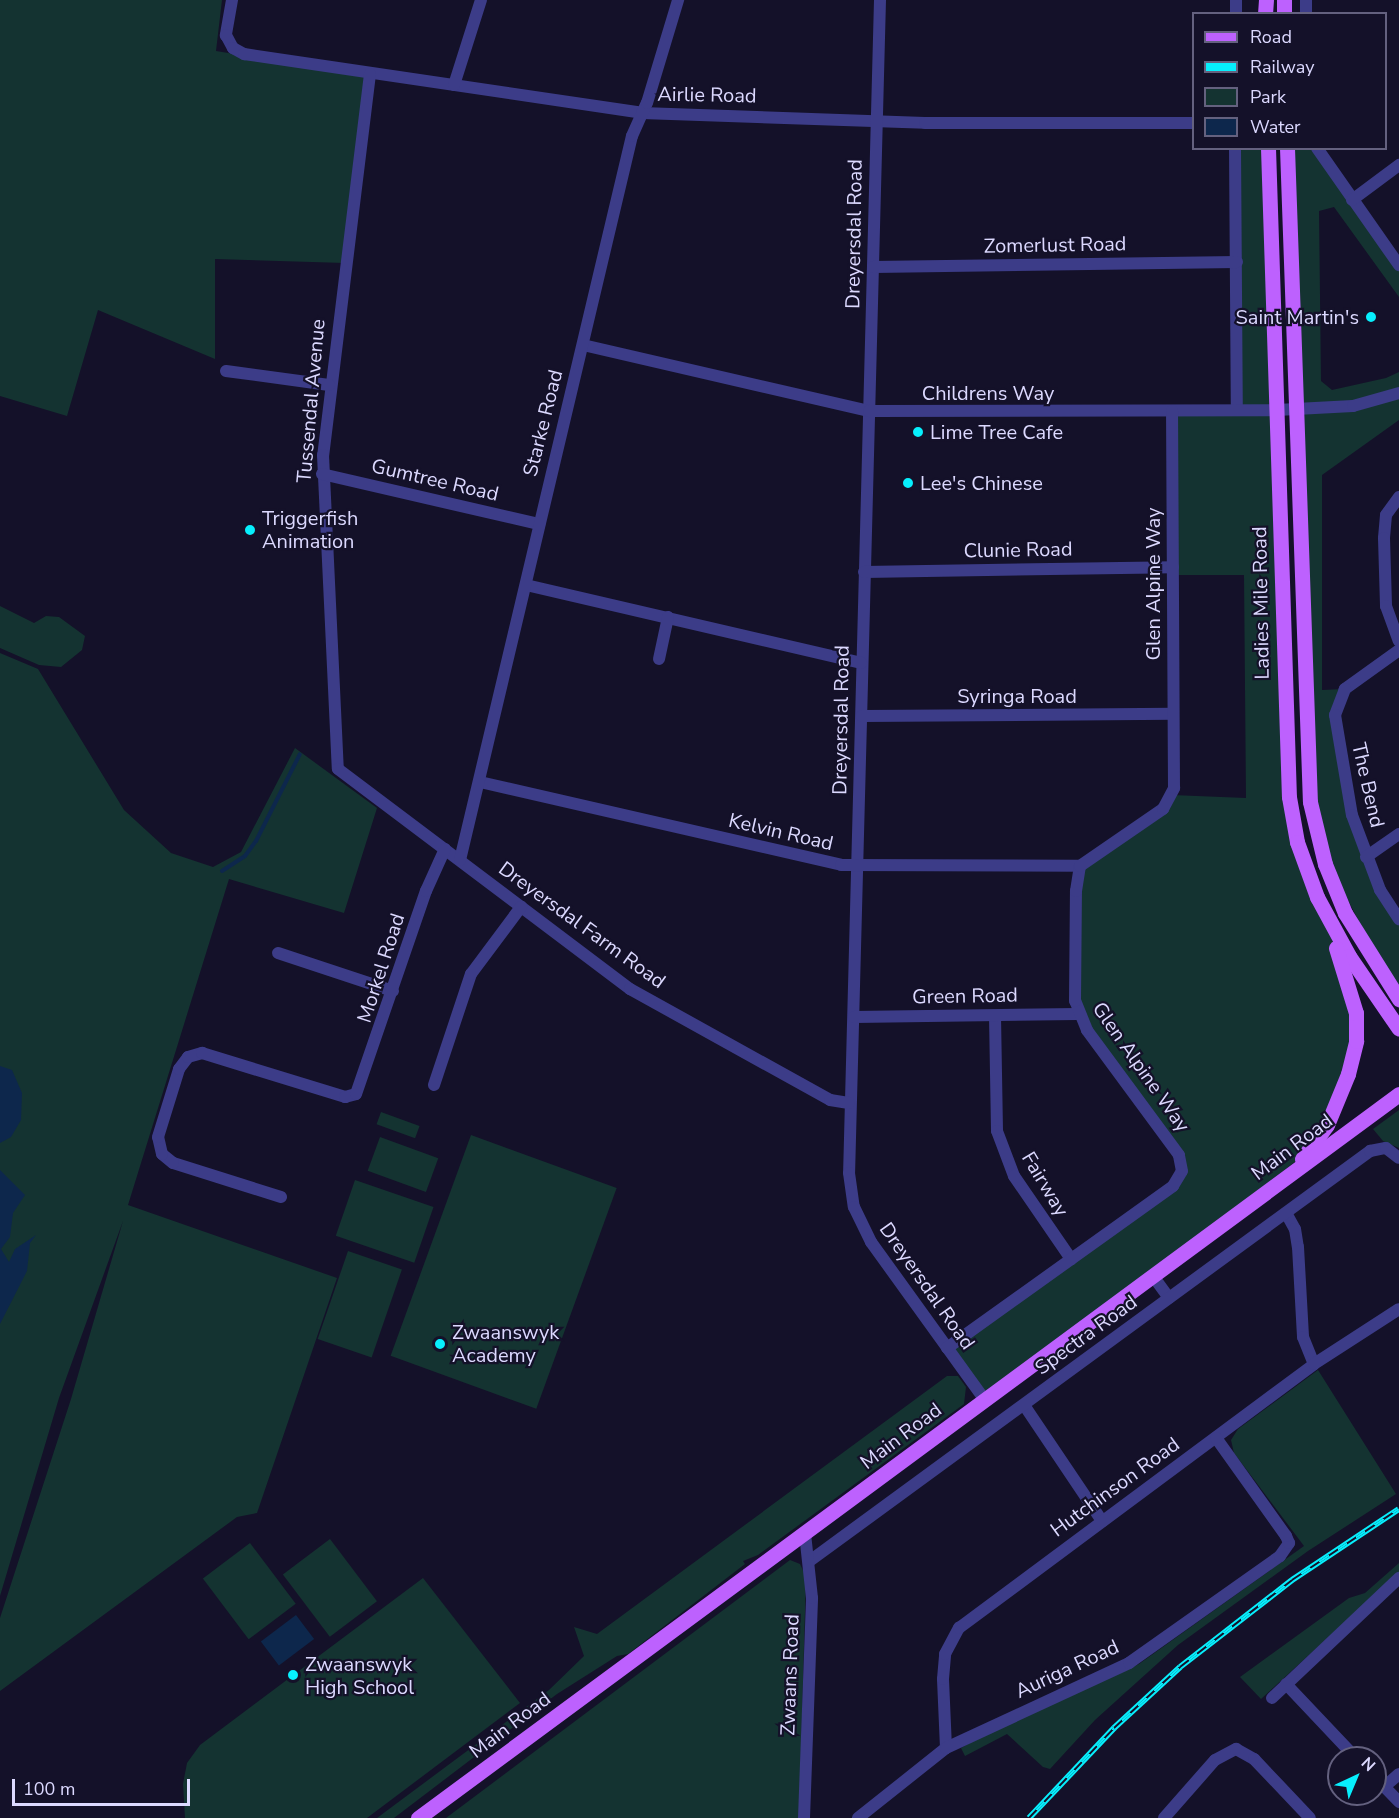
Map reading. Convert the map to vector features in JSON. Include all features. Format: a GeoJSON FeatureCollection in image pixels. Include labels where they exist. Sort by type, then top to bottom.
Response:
{"type":"FeatureCollection","features":[{"type":"Feature","properties":{"kind":"main road","name":"Ladies Mile Road"},"geometry":{"type":"LineString","coordinates":[[1268,150],[1288,786],[1298,842],[1317,897],[1349,956],[1399,1029]]}},
{"type":"Feature","properties":{"kind":"main road","name":"Ladies Mile Road"},"geometry":{"type":"LineString","coordinates":[[1287,150],[1306,757],[1314,825],[1345,913],[1399,999]]}},
{"type":"Feature","properties":{"kind":"main road"},"geometry":{"type":"LineString","coordinates":[[1275,1186],[1309,1151],[1327,1125],[1348,1074],[1356,1041],[1353,999],[1317,897]]}},
{"type":"Feature","properties":{"kind":"main road","name":"Main Road"},"geometry":{"type":"LineString","coordinates":[[423,1816],[1399,1094]]}},
{"type":"Feature","properties":{"kind":"street","name":"Airlie Road"},"geometry":{"type":"LineString","coordinates":[[232,0],[226,30],[229,42],[244,54],[642,113],[876,119],[925,123],[1192,123]]}},
{"type":"Feature","properties":{"kind":"street"},"geometry":{"type":"LineString","coordinates":[[454,85],[481,0]]}},
{"type":"Feature","properties":{"kind":"street","name":"Starke Road"},"geometry":{"type":"LineString","coordinates":[[460,860],[630,146],[678,0]]}},
{"type":"Feature","properties":{"kind":"street","name":"Dreyersdal Road"},"geometry":{"type":"LineString","coordinates":[[880,0],[861,663],[854,1017],[849,1103],[850,1182],[861,1225],[985,1400]]}},
{"type":"Feature","properties":{"kind":"street","name":"Tussendal Avenue"},"geometry":{"type":"LineString","coordinates":[[338,769],[322,474],[329,385],[370,74]]}},
{"type":"Feature","properties":{"kind":"street"},"geometry":{"type":"LineString","coordinates":[[1235,150],[1237,410]]}},
{"type":"Feature","properties":{"kind":"street"},"geometry":{"type":"LineString","coordinates":[[1318,150],[1399,265]]}},
{"type":"Feature","properties":{"kind":"street"},"geometry":{"type":"LineString","coordinates":[[1352,200],[1399,165]]}},
{"type":"Feature","properties":{"kind":"street","name":"Zomerlust Road"},"geometry":{"type":"LineString","coordinates":[[873,267],[1237,262]]}},
{"type":"Feature","properties":{"kind":"street","name":"Childrens Way"},"geometry":{"type":"LineString","coordinates":[[583,345],[869,411],[1276,410],[1353,406],[1399,393]]}},
{"type":"Feature","properties":{"kind":"street"},"geometry":{"type":"LineString","coordinates":[[226,372],[329,385]]}},
{"type":"Feature","properties":{"kind":"street","name":"Glen Alpine Way"},"geometry":{"type":"LineString","coordinates":[[947,1348],[1173,1186],[1182,1172],[1179,1155],[1077,1014],[1076,891],[1080,866],[1168,803],[1175,784],[1172,411]]}},
{"type":"Feature","properties":{"kind":"street","name":"Gumtree Road"},"geometry":{"type":"LineString","coordinates":[[322,474],[539,524]]}},
{"type":"Feature","properties":{"kind":"street"},"geometry":{"type":"LineString","coordinates":[[1399,497],[1386,514],[1384,538],[1386,606],[1399,641]]}},
{"type":"Feature","properties":{"kind":"street","name":"Clunie Road"},"geometry":{"type":"LineString","coordinates":[[864,572],[1173,567]]}},
{"type":"Feature","properties":{"kind":"street"},"geometry":{"type":"LineString","coordinates":[[526,585],[861,663]]}},
{"type":"Feature","properties":{"kind":"street"},"geometry":{"type":"LineString","coordinates":[[659,659],[668,617]]}},
{"type":"Feature","properties":{"kind":"street","name":"The Bend"},"geometry":{"type":"LineString","coordinates":[[1399,650],[1345,689],[1335,715],[1337,742],[1352,815],[1366,857],[1386,902],[1399,919]]}},
{"type":"Feature","properties":{"kind":"street","name":"Syringa Road"},"geometry":{"type":"LineString","coordinates":[[861,716],[1173,714]]}},
{"type":"Feature","properties":{"kind":"street","name":"Dreyersdal Farm Road"},"geometry":{"type":"LineString","coordinates":[[338,769],[630,989],[830,1100],[849,1103]]}},
{"type":"Feature","properties":{"kind":"street","name":"Kelvin Road"},"geometry":{"type":"LineString","coordinates":[[480,782],[857,866],[1080,866]]}},
{"type":"Feature","properties":{"kind":"street"},"geometry":{"type":"LineString","coordinates":[[1366,857],[1399,834]]}},
{"type":"Feature","properties":{"kind":"street","name":"Morkel Road"},"geometry":{"type":"LineString","coordinates":[[281,1197],[173,1163],[162,1154],[158,1137],[183,1062],[195,1054],[209,1054],[351,1096],[362,1086],[429,882],[445,849]]}},
{"type":"Feature","properties":{"kind":"street"},"geometry":{"type":"LineString","coordinates":[[434,1085],[471,974],[521,907]]}},
{"type":"Feature","properties":{"kind":"street"},"geometry":{"type":"LineString","coordinates":[[278,953],[393,992]]}},
{"type":"Feature","properties":{"kind":"street","name":"Green Road"},"geometry":{"type":"LineString","coordinates":[[854,1017],[1077,1014]]}},
{"type":"Feature","properties":{"kind":"street","name":"Fairway"},"geometry":{"type":"LineString","coordinates":[[995,1016],[994,1103],[1006,1158],[1024,1195],[1071,1259]]}},
{"type":"Feature","properties":{"kind":"street","name":"Spectra Road"},"geometry":{"type":"LineString","coordinates":[[811,1560],[1370,1151],[1386,1148],[1399,1158]]}},
{"type":"Feature","properties":{"kind":"street"},"geometry":{"type":"LineString","coordinates":[[1286,1213],[1295,1229],[1303,1337],[1314,1364]]}},
{"type":"Feature","properties":{"kind":"street"},"geometry":{"type":"LineString","coordinates":[[1153,1276],[1169,1298]]}},
{"type":"Feature","properties":{"kind":"street","name":"Hutchinson Road"},"geometry":{"type":"LineString","coordinates":[[946,1748],[943,1679],[952,1636],[975,1614],[1314,1364],[1399,1309]]}},
{"type":"Feature","properties":{"kind":"street"},"geometry":{"type":"LineString","coordinates":[[1023,1405],[1102,1521]]}},
{"type":"Feature","properties":{"kind":"street","name":"Auriga Road"},"geometry":{"type":"LineString","coordinates":[[858,1818],[946,1748],[1129,1663],[1270,1564],[1287,1548],[1286,1536],[1216,1438]]}},
{"type":"Feature","properties":{"kind":"street","name":"Zwaans Road"},"geometry":{"type":"LineString","coordinates":[[804,1818],[811,1560],[805,1534]]}},
{"type":"Feature","properties":{"kind":"street"},"geometry":{"type":"LineString","coordinates":[[1272,1698],[1399,1578]]}},
{"type":"Feature","properties":{"kind":"street"},"geometry":{"type":"LineString","coordinates":[[1286,1684],[1345,1746]]}},
{"type":"Feature","properties":{"kind":"street"},"geometry":{"type":"LineString","coordinates":[[1164,1818],[1215,1760],[1236,1749],[1254,1759],[1310,1818]]}},
{"type":"Feature","properties":{"kind":"street"},"geometry":{"type":"LineString","coordinates":[[1387,1784],[1399,1773]]}},
{"type":"Feature","properties":{"kind":"street"},"geometry":{"type":"LineString","coordinates":[[1387,1790],[1399,1802]]}},
{"type":"Feature","properties":{"kind":"green space"},"geometry":{"type":"Polygon","coordinates":[[[0,0],[222,0],[216,51],[369,76],[345,263],[215,259],[215,359],[98,310],[67,416],[0,396],[0,0]]]}},
{"type":"Feature","properties":{"kind":"green space"},"geometry":{"type":"Polygon","coordinates":[[[1235,150],[1268,150],[1289,797],[1345,971],[1356,1041],[1309,1151],[985,1400],[947,1348],[1173,1186],[1182,1164],[1077,1014],[1080,866],[1172,795],[1246,798],[1244,575],[1173,575],[1172,411],[1237,409],[1235,150]]]}},
{"type":"Feature","properties":{"kind":"green space"},"geometry":{"type":"Polygon","coordinates":[[[1287,150],[1318,150],[1399,265],[1399,297],[1334,207],[1319,211],[1321,381],[1332,390],[1386,378],[1399,372],[1399,420],[1322,475],[1322,690],[1345,689],[1339,697],[1352,815],[1399,919],[1399,999],[1319,844],[1287,150]]]}},
{"type":"Feature","properties":{"kind":"green space"},"geometry":{"type":"Polygon","coordinates":[[[0,606],[34,623],[46,616],[59,617],[85,636],[82,650],[61,667],[39,665],[0,648],[0,606]]]}},
{"type":"Feature","properties":{"kind":"green space"},"geometry":{"type":"Polygon","coordinates":[[[0,653],[38,669],[124,810],[171,853],[213,867],[241,852],[295,748],[377,808],[344,913],[229,879],[128,1205],[337,1278],[257,1513],[237,1517],[0,1691],[0,1618],[71,1399],[123,1221],[59,1398],[0,1596],[0,653]]]}},
{"type":"Feature","properties":{"kind":"green space"},"geometry":{"type":"Polygon","coordinates":[[[1399,1110],[1399,1148],[1383,1141],[1373,1129],[1399,1110]]]}},
{"type":"Feature","properties":{"kind":"green space"},"geometry":{"type":"Polygon","coordinates":[[[381,1112],[420,1126],[415,1138],[377,1124],[381,1112]]]}},
{"type":"Feature","properties":{"kind":"green space"},"geometry":{"type":"Polygon","coordinates":[[[471,1135],[617,1188],[536,1409],[391,1356],[471,1135]]]}},
{"type":"Feature","properties":{"kind":"green space"},"geometry":{"type":"Polygon","coordinates":[[[380,1137],[438,1158],[426,1192],[368,1171],[380,1137]]]}},
{"type":"Feature","properties":{"kind":"green space"},"geometry":{"type":"Polygon","coordinates":[[[355,1180],[433,1207],[414,1263],[336,1236],[355,1180]]]}},
{"type":"Feature","properties":{"kind":"green space"},"geometry":{"type":"Polygon","coordinates":[[[348,1251],[402,1270],[372,1357],[318,1339],[348,1251]]]}},
{"type":"Feature","properties":{"kind":"green space"},"geometry":{"type":"Polygon","coordinates":[[[1318,1370],[1396,1494],[1308,1551],[1178,1645],[1095,1720],[1050,1769],[1043,1767],[1007,1734],[965,1756],[961,1748],[973,1741],[1139,1664],[1304,1546],[1234,1453],[1231,1440],[1238,1429],[1318,1370]]]}},
{"type":"Feature","properties":{"kind":"green space"},"geometry":{"type":"Polygon","coordinates":[[[947,1376],[958,1376],[966,1387],[964,1404],[758,1555],[743,1561],[745,1564],[628,1654],[617,1656],[557,1694],[394,1818],[377,1818],[549,1690],[584,1656],[574,1627],[597,1634],[947,1376]]]}},
{"type":"Feature","properties":{"kind":"green space"},"geometry":{"type":"Polygon","coordinates":[[[330,1539],[377,1601],[330,1637],[283,1575],[330,1539]]]}},
{"type":"Feature","properties":{"kind":"green space"},"geometry":{"type":"Polygon","coordinates":[[[250,1543],[296,1604],[249,1639],[203,1579],[250,1543]]]}},
{"type":"Feature","properties":{"kind":"green space"},"geometry":{"type":"Polygon","coordinates":[[[790,1560],[800,1564],[806,1577],[799,1818],[446,1818],[790,1560]]]}},
{"type":"Feature","properties":{"kind":"green space"},"geometry":{"type":"Polygon","coordinates":[[[1399,1563],[1399,1572],[1261,1699],[1240,1677],[1349,1598],[1365,1593],[1399,1563]]]}},
{"type":"Feature","properties":{"kind":"green space"},"geometry":{"type":"Polygon","coordinates":[[[423,1578],[520,1703],[367,1818],[185,1818],[183,1784],[187,1763],[200,1745],[423,1578]]]}},
{"type":"Feature","properties":{"kind":"water"},"geometry":{"type":"Polygon","coordinates":[[[0,1066],[12,1070],[22,1093],[21,1120],[11,1137],[0,1143],[0,1066]]]}},
{"type":"Feature","properties":{"kind":"water"},"geometry":{"type":"Polygon","coordinates":[[[0,1170],[25,1195],[13,1213],[10,1237],[1,1249],[9,1262],[15,1249],[36,1235],[30,1243],[27,1271],[0,1324],[0,1170]]]}},
{"type":"Feature","properties":{"kind":"water"},"geometry":{"type":"Polygon","coordinates":[[[296,1615],[314,1639],[279,1665],[261,1641],[296,1615]]]}},
{"type":"Feature","properties":{"kind":"waterway"},"geometry":{"type":"LineString","coordinates":[[222,871],[245,856],[256,841],[300,754]]}},
{"type":"Feature","properties":{"kind":"railway"},"geometry":{"type":"LineString","coordinates":[[1029,1818],[1114,1728],[1180,1667],[1292,1580],[1399,1509]]}},
{"type":"Feature","properties":{"kind":"place","name":"Saint Martin's"},"geometry":{"type":"Point","coordinates":[1371,317]}},
{"type":"Feature","properties":{"kind":"place","name":"Lime Tree Cafe"},"geometry":{"type":"Point","coordinates":[918,432]}},
{"type":"Feature","properties":{"kind":"place","name":"Lee's Chinese"},"geometry":{"type":"Point","coordinates":[908,483]}},
{"type":"Feature","properties":{"kind":"place","name":"Triggerfish Animation"},"geometry":{"type":"Point","coordinates":[250,530]}},
{"type":"Feature","properties":{"kind":"place","name":"Zwaanswyk Academy"},"geometry":{"type":"Point","coordinates":[440,1344]}},
{"type":"Feature","properties":{"kind":"place","name":"Zwaanswyk High School"},"geometry":{"type":"Point","coordinates":[293,1675]}}]}
